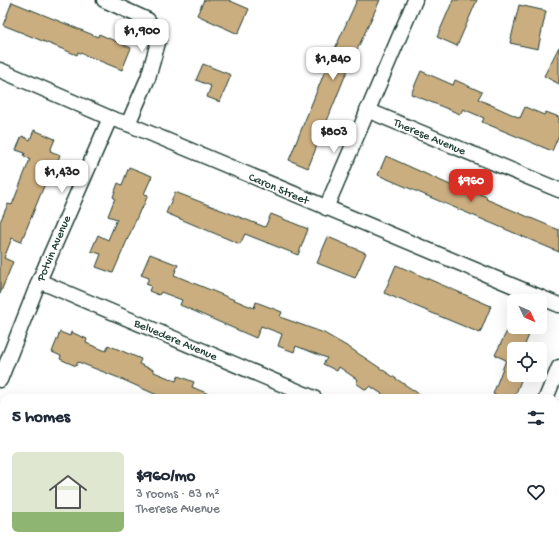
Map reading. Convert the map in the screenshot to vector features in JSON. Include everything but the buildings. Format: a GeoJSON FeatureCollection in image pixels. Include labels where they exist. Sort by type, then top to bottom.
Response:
{"type":"FeatureCollection","features":[{"type":"Feature","properties":{"kind":"street"},"geometry":{"type":"LineString","coordinates":[[104,0],[148,20],[159,39],[148,78],[128,124]]}},
{"type":"Feature","properties":{"kind":"street"},"geometry":{"type":"LineString","coordinates":[[326,208],[414,0]]}},
{"type":"Feature","properties":{"kind":"street","name":"Caron Street"},"geometry":{"type":"LineString","coordinates":[[0,70],[110,118],[128,124],[559,305]]}},
{"type":"Feature","properties":{"kind":"street","name":"Therese Avenue"},"geometry":{"type":"LineString","coordinates":[[367,110],[559,190]]}},
{"type":"Feature","properties":{"kind":"street","name":"Potvin Avenue"},"geometry":{"type":"LineString","coordinates":[[0,380],[39,281],[110,118]]}},
{"type":"Feature","properties":{"kind":"street","name":"Belvedere Avenue"},"geometry":{"type":"LineString","coordinates":[[39,281],[305,394]]}},
{"type":"Feature","properties":{"kind":"street"},"geometry":{"type":"LineString","coordinates":[[548,394],[559,367]]}}]}
